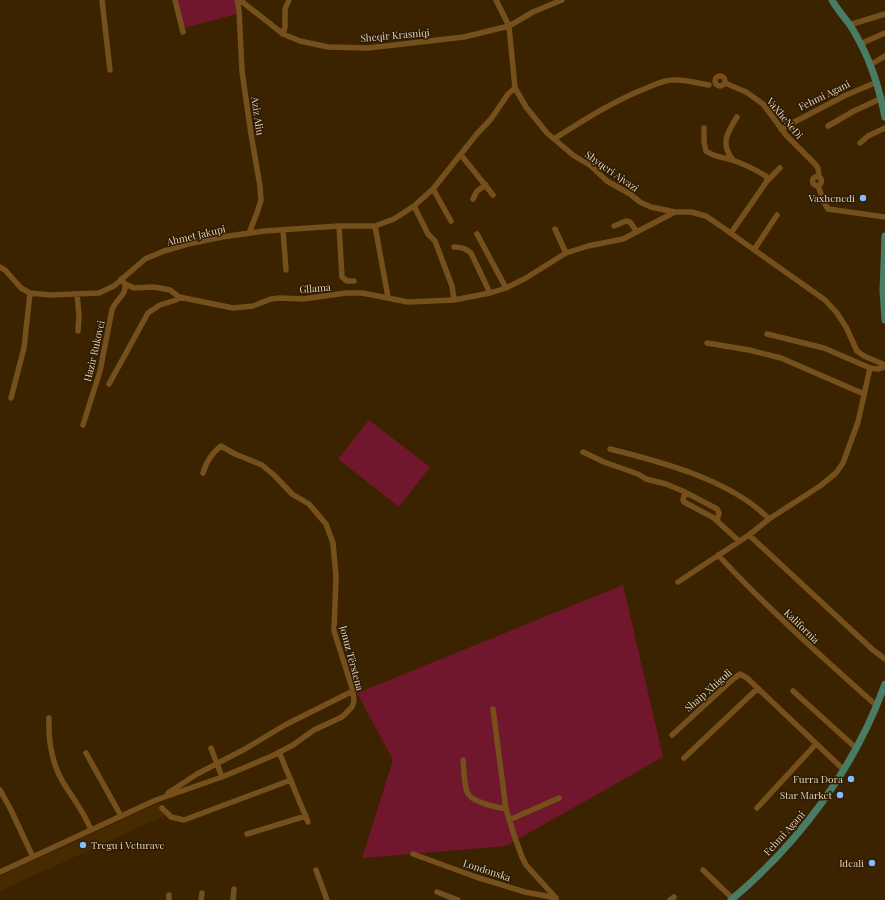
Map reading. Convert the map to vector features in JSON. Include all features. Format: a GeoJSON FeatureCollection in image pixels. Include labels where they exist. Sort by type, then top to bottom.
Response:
{"type":"FeatureCollection","features":[{"type":"Feature","properties":{"kind":"main road"},"geometry":{"type":"LineString","coordinates":[[832,0],[849,25],[870,65],[882,98],[885,117]]}},
{"type":"Feature","properties":{"kind":"main road"},"geometry":{"type":"LineString","coordinates":[[885,236],[883,290],[885,320]]}},
{"type":"Feature","properties":{"kind":"main road","name":"Fehmi Agani"},"geometry":{"type":"LineString","coordinates":[[731,899],[768,865],[796,836],[813,815],[844,770],[877,706],[885,684]]}},
{"type":"Feature","properties":{"kind":"street"},"geometry":{"type":"LineString","coordinates":[[102,0],[110,70]]}},
{"type":"Feature","properties":{"kind":"street"},"geometry":{"type":"LineString","coordinates":[[175,0],[183,32]]}},
{"type":"Feature","properties":{"kind":"street","name":"Aziz Aliu"},"geometry":{"type":"LineString","coordinates":[[237,0],[239,10],[242,71],[261,200],[249,233]]}},
{"type":"Feature","properties":{"kind":"street","name":"Sheqir Krasniqi"},"geometry":{"type":"LineString","coordinates":[[240,0],[283,34],[300,41],[328,47],[368,48],[464,38],[509,26],[533,12],[562,0]]}},
{"type":"Feature","properties":{"kind":"street"},"geometry":{"type":"LineString","coordinates":[[283,34],[285,27],[285,9],[289,0]]}},
{"type":"Feature","properties":{"kind":"street"},"geometry":{"type":"LineString","coordinates":[[496,0],[509,26]]}},
{"type":"Feature","properties":{"kind":"street"},"geometry":{"type":"LineString","coordinates":[[849,25],[885,14]]}},
{"type":"Feature","properties":{"kind":"street","name":"Shyqeri Ajvazi"},"geometry":{"type":"LineString","coordinates":[[509,26],[515,88],[537,122],[554,139],[573,156],[591,166],[607,181],[630,194],[640,202],[651,207],[675,212],[691,212],[706,216],[731,233],[825,300],[846,326],[856,350],[864,356],[885,366]]}},
{"type":"Feature","properties":{"kind":"street"},"geometry":{"type":"LineString","coordinates":[[860,44],[885,33]]}},
{"type":"Feature","properties":{"kind":"street"},"geometry":{"type":"LineString","coordinates":[[870,65],[885,56]]}},
{"type":"Feature","properties":{"kind":"street"},"geometry":{"type":"LineString","coordinates":[[554,139],[633,93],[660,82],[680,80],[709,85]]}},
{"type":"Feature","properties":{"kind":"street","name":"Fehmi Agani"},"geometry":{"type":"LineString","coordinates":[[781,129],[844,96],[877,82]]}},
{"type":"Feature","properties":{"kind":"street","name":"VaXheNeDi"},"geometry":{"type":"LineString","coordinates":[[725,83],[746,92],[755,98],[768,110],[788,137],[815,164],[818,168],[818,177],[821,182],[818,186],[828,209],[885,217]]}},
{"type":"Feature","properties":{"kind":"street","name":"Ahmet Jakupi"},"geometry":{"type":"LineString","coordinates":[[30,293],[50,295],[98,293],[123,281],[145,259],[164,251],[195,243],[249,233],[338,226],[375,226],[394,219],[414,206],[433,188],[491,119],[508,94],[515,88]]}},
{"type":"Feature","properties":{"kind":"street"},"geometry":{"type":"LineString","coordinates":[[828,126],[854,111],[882,98]]}},
{"type":"Feature","properties":{"kind":"street"},"geometry":{"type":"LineString","coordinates":[[733,160],[729,155],[726,146],[726,138],[737,117]]}},
{"type":"Feature","properties":{"kind":"street"},"geometry":{"type":"LineString","coordinates":[[704,128],[706,151],[755,169],[766,176],[767,181]]}},
{"type":"Feature","properties":{"kind":"street"},"geometry":{"type":"LineString","coordinates":[[860,144],[868,136],[885,128]]}},
{"type":"Feature","properties":{"kind":"street"},"geometry":{"type":"LineString","coordinates":[[461,155],[493,195]]}},
{"type":"Feature","properties":{"kind":"street"},"geometry":{"type":"LineString","coordinates":[[731,233],[767,181],[780,168]]}},
{"type":"Feature","properties":{"kind":"street"},"geometry":{"type":"LineString","coordinates":[[473,199],[477,191],[486,185]]}},
{"type":"Feature","properties":{"kind":"street"},"geometry":{"type":"LineString","coordinates":[[433,188],[452,221]]}},
{"type":"Feature","properties":{"kind":"street"},"geometry":{"type":"LineString","coordinates":[[414,206],[428,234],[435,241],[452,286],[454,300]]}},
{"type":"Feature","properties":{"kind":"street","name":"Gllama"},"geometry":{"type":"LineString","coordinates":[[123,281],[134,288],[154,287],[170,290],[179,297],[233,308],[254,306],[271,299],[303,298],[346,293],[362,293],[408,302],[454,300],[490,293],[506,288],[526,278],[566,253],[588,246],[623,239],[675,212]]}},
{"type":"Feature","properties":{"kind":"street"},"geometry":{"type":"LineString","coordinates":[[754,250],[777,215]]}},
{"type":"Feature","properties":{"kind":"street"},"geometry":{"type":"LineString","coordinates":[[614,226],[626,221],[630,222],[637,232]]}},
{"type":"Feature","properties":{"kind":"street"},"geometry":{"type":"LineString","coordinates":[[338,226],[342,277],[347,281],[354,281]]}},
{"type":"Feature","properties":{"kind":"street"},"geometry":{"type":"LineString","coordinates":[[375,226],[388,298]]}},
{"type":"Feature","properties":{"kind":"street"},"geometry":{"type":"LineString","coordinates":[[556,229],[566,253]]}},
{"type":"Feature","properties":{"kind":"street"},"geometry":{"type":"LineString","coordinates":[[283,230],[286,270]]}},
{"type":"Feature","properties":{"kind":"street"},"geometry":{"type":"LineString","coordinates":[[477,234],[506,288]]}},
{"type":"Feature","properties":{"kind":"street"},"geometry":{"type":"LineString","coordinates":[[454,247],[461,247],[471,253],[490,293]]}},
{"type":"Feature","properties":{"kind":"street"},"geometry":{"type":"LineString","coordinates":[[0,267],[5,270],[21,288],[30,293],[24,348],[11,398]]}},
{"type":"Feature","properties":{"kind":"street","name":"Hazir Rukovci"},"geometry":{"type":"LineString","coordinates":[[83,425],[100,370],[112,310],[114,305],[125,292],[123,281]]}},
{"type":"Feature","properties":{"kind":"street"},"geometry":{"type":"LineString","coordinates":[[77,294],[79,316],[78,331]]}},
{"type":"Feature","properties":{"kind":"street"},"geometry":{"type":"LineString","coordinates":[[108,384],[148,313],[160,305],[176,300],[179,297]]}},
{"type":"Feature","properties":{"kind":"street"},"geometry":{"type":"LineString","coordinates":[[767,334],[824,348],[870,368],[878,369],[885,366]]}},
{"type":"Feature","properties":{"kind":"street"},"geometry":{"type":"LineString","coordinates":[[707,343],[749,350],[781,358],[864,394]]}},
{"type":"Feature","properties":{"kind":"street"},"geometry":{"type":"LineString","coordinates":[[678,582],[749,535],[769,519],[820,486],[836,473],[840,468],[858,422],[870,368]]}},
{"type":"Feature","properties":{"kind":"street","name":"Jonuz Tërstena"},"geometry":{"type":"LineString","coordinates":[[0,872],[156,800],[245,768],[279,752],[314,730],[342,717],[352,707],[354,701],[353,691],[334,631],[336,578],[333,543],[326,524],[308,504],[292,494],[262,465],[235,454],[225,447],[221,446],[213,453],[206,463],[202,473]]}},
{"type":"Feature","properties":{"kind":"street"},"geometry":{"type":"LineString","coordinates":[[610,449],[675,467],[709,480],[744,498],[760,509],[769,519]]}},
{"type":"Feature","properties":{"kind":"street"},"geometry":{"type":"LineString","coordinates":[[583,452],[604,462],[638,474],[646,479],[666,484],[685,492],[718,509],[720,513],[717,521]]}},
{"type":"Feature","properties":{"kind":"street"},"geometry":{"type":"LineString","coordinates":[[685,492],[684,502],[714,518],[739,541]]}},
{"type":"Feature","properties":{"kind":"street"},"geometry":{"type":"LineString","coordinates":[[749,535],[873,650],[885,659]]}},
{"type":"Feature","properties":{"kind":"street","name":"Kalifornia"},"geometry":{"type":"LineString","coordinates":[[718,555],[741,580],[823,658],[877,706]]}},
{"type":"Feature","properties":{"kind":"street","name":"Shaip Xhigoli"},"geometry":{"type":"LineString","coordinates":[[672,735],[740,674],[747,678],[844,770]]}},
{"type":"Feature","properties":{"kind":"street"},"geometry":{"type":"LineString","coordinates":[[684,758],[757,689]]}},
{"type":"Feature","properties":{"kind":"street"},"geometry":{"type":"LineString","coordinates":[[156,800],[197,774],[245,749],[285,725],[353,691]]}},
{"type":"Feature","properties":{"kind":"street"},"geometry":{"type":"LineString","coordinates":[[793,691],[856,748]]}},
{"type":"Feature","properties":{"kind":"street","name":"Londonska"},"geometry":{"type":"LineString","coordinates":[[493,709],[506,809],[509,820],[526,865],[557,899]]}},
{"type":"Feature","properties":{"kind":"street"},"geometry":{"type":"LineString","coordinates":[[49,718],[48,736],[50,749],[56,768],[65,785],[88,820],[91,830]]}},
{"type":"Feature","properties":{"kind":"street"},"geometry":{"type":"LineString","coordinates":[[757,808],[816,744]]}},
{"type":"Feature","properties":{"kind":"street"},"geometry":{"type":"LineString","coordinates":[[211,748],[222,777]]}},
{"type":"Feature","properties":{"kind":"street"},"geometry":{"type":"LineString","coordinates":[[247,834],[307,819],[279,752]]}},
{"type":"Feature","properties":{"kind":"street"},"geometry":{"type":"LineString","coordinates":[[86,753],[122,816]]}},
{"type":"Feature","properties":{"kind":"street"},"geometry":{"type":"LineString","coordinates":[[463,760],[467,792],[471,798],[506,809]]}},
{"type":"Feature","properties":{"kind":"street"},"geometry":{"type":"LineString","coordinates":[[162,808],[171,817],[184,820],[291,780]]}},
{"type":"Feature","properties":{"kind":"street"},"geometry":{"type":"LineString","coordinates":[[0,790],[23,833],[33,857]]}},
{"type":"Feature","properties":{"kind":"street"},"geometry":{"type":"LineString","coordinates":[[509,820],[559,798]]}},
{"type":"Feature","properties":{"kind":"street","name":"Londonska"},"geometry":{"type":"LineString","coordinates":[[413,854],[476,877],[525,892],[557,899]]}},
{"type":"Feature","properties":{"kind":"street"},"geometry":{"type":"LineString","coordinates":[[316,870],[327,900]]}},
{"type":"Feature","properties":{"kind":"street"},"geometry":{"type":"LineString","coordinates":[[703,870],[731,899]]}},
{"type":"Feature","properties":{"kind":"street"},"geometry":{"type":"LineString","coordinates":[[233,900],[234,889]]}},
{"type":"Feature","properties":{"kind":"street"},"geometry":{"type":"LineString","coordinates":[[437,892],[458,900]]}},
{"type":"Feature","properties":{"kind":"street"},"geometry":{"type":"LineString","coordinates":[[201,900],[202,893]]}},
{"type":"Feature","properties":{"kind":"shaded area"},"geometry":{"type":"Polygon","coordinates":[[[176,0],[234,0],[237,14],[184,28],[176,0]]]}},
{"type":"Feature","properties":{"kind":"shaded area"},"geometry":{"type":"Polygon","coordinates":[[[369,420],[430,467],[399,507],[338,459],[369,420]]]}},
{"type":"Feature","properties":{"kind":"shaded area"},"geometry":{"type":"Polygon","coordinates":[[[623,585],[663,757],[506,846],[362,858],[393,760],[357,693],[623,585]]]}},
{"type":"Feature","properties":{"kind":"shaded area","name":"Tregu i Veturave"},"geometry":{"type":"Polygon","coordinates":[[[159,803],[166,815],[0,891],[0,876],[159,803]]]}},
{"type":"Feature","properties":{"kind":"place","name":"Vaxhenedi"},"geometry":{"type":"Point","coordinates":[863,198]}},
{"type":"Feature","properties":{"kind":"place","name":"Furra Dora"},"geometry":{"type":"Point","coordinates":[851,779]}},
{"type":"Feature","properties":{"kind":"place","name":"Star Market"},"geometry":{"type":"Point","coordinates":[840,795]}},
{"type":"Feature","properties":{"kind":"place","name":"Tregu i Veturave"},"geometry":{"type":"Point","coordinates":[83,845]}},
{"type":"Feature","properties":{"kind":"place","name":"Ideali"},"geometry":{"type":"Point","coordinates":[872,863]}}]}
